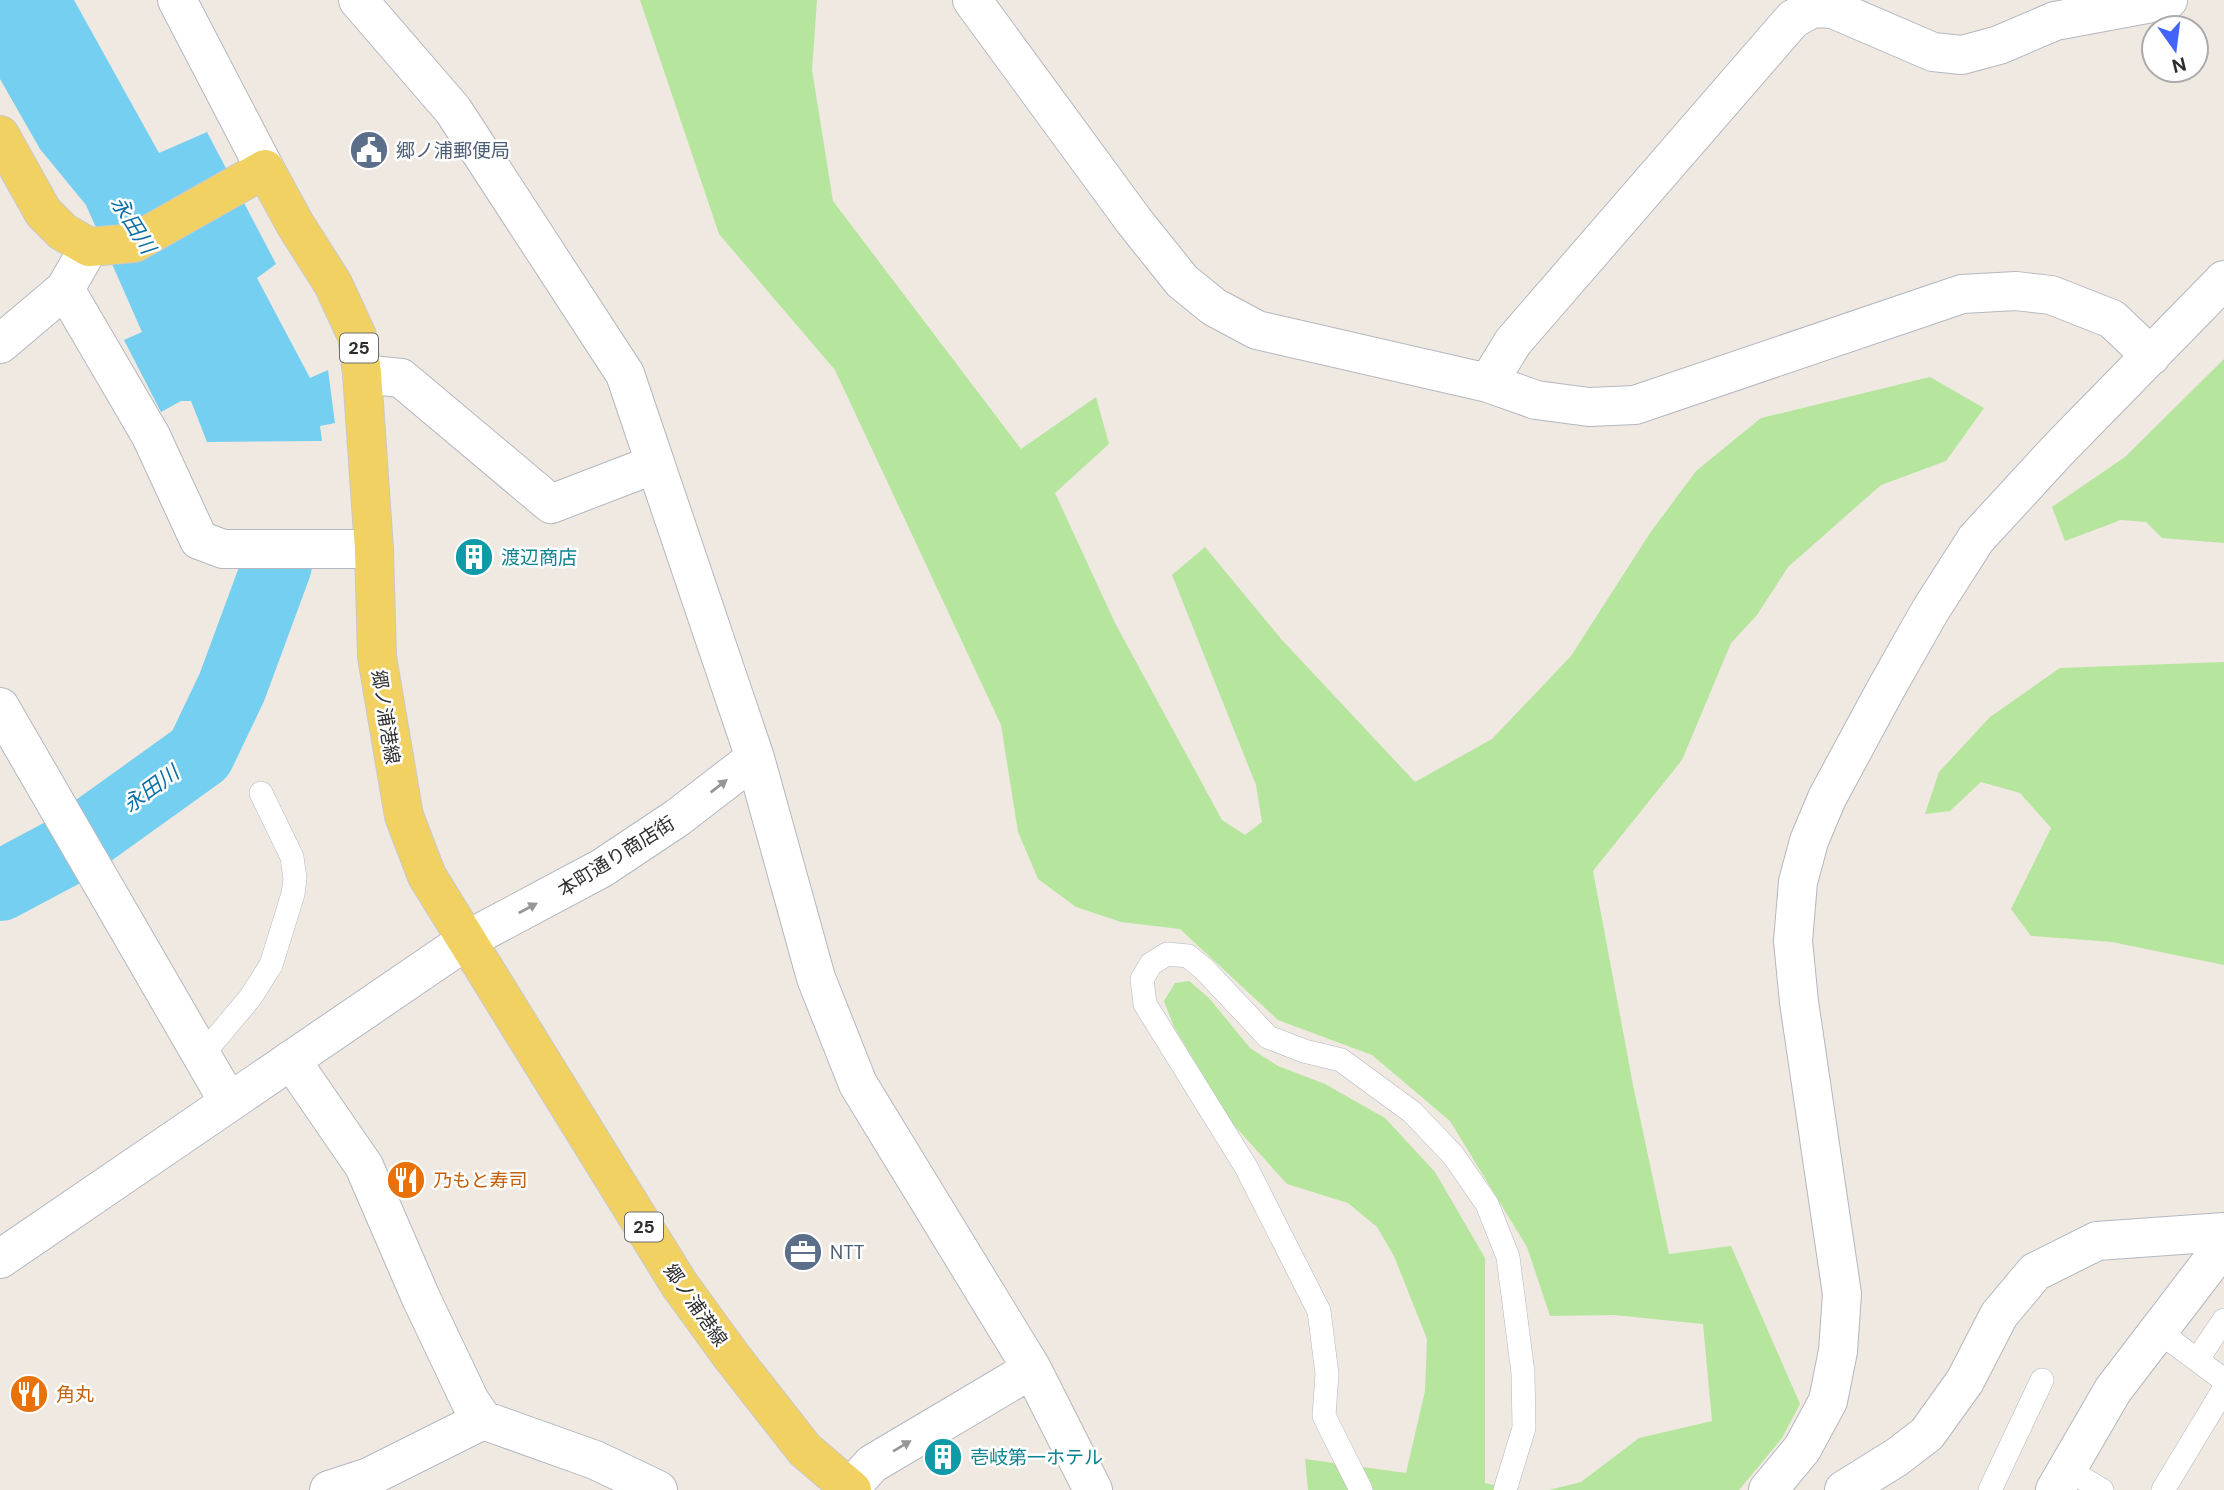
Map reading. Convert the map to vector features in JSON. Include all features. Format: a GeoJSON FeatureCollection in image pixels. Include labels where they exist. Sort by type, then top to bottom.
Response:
{"type":"FeatureCollection","features":[{"type":"Feature","properties":{"kind":"main road"},"geometry":{"type":"LineString","coordinates":[[0,135],[43,212],[63,232],[89,247],[134,243],[253,177]]}},
{"type":"Feature","properties":{"kind":"main road","name":"郷ノ浦港線"},"geometry":{"type":"LineString","coordinates":[[253,177],[295,225],[332,284],[357,336],[374,549],[377,657],[404,816],[427,876],[680,1284],[732,1357],[805,1450],[850,1489]]}},
{"type":"Feature","properties":{"kind":"street"},"geometry":{"type":"LineString","coordinates":[[177,0],[253,177]]}},
{"type":"Feature","properties":{"kind":"street"},"geometry":{"type":"LineString","coordinates":[[358,0],[453,110],[625,374],[755,758],[816,978],[858,1084],[1031,1369],[1093,1490]]}},
{"type":"Feature","properties":{"kind":"street"},"geometry":{"type":"LineString","coordinates":[[972,0],[1134,221],[1182,281],[1214,307],[1257,330],[1489,383],[1536,400],[1589,407],[1635,405],[1962,294],[2016,291],[2051,295],[2112,319],[2151,356]]}},
{"type":"Feature","properties":{"kind":"street"},"geometry":{"type":"LineString","coordinates":[[1489,383],[1513,342],[1793,19],[1813,8],[1833,9],[1933,52],[1962,55],[1999,45],[2055,21],[2168,0]]}},
{"type":"Feature","properties":{"kind":"street"},"geometry":{"type":"LineString","coordinates":[[0,344],[65,289],[89,247]]}},
{"type":"Feature","properties":{"kind":"street"},"geometry":{"type":"LineString","coordinates":[[1768,1490],[1802,1449],[1828,1401],[1838,1351],[1842,1294],[1799,1002],[1793,941],[1798,883],[1809,841],[1827,798],[1888,685],[1930,611],[1976,539],[2057,451],[2224,280]]}},
{"type":"Feature","properties":{"kind":"street"},"geometry":{"type":"LineString","coordinates":[[65,289],[151,436],[199,540],[222,549],[374,549]]}},
{"type":"Feature","properties":{"kind":"street"},"geometry":{"type":"LineString","coordinates":[[362,373],[401,378],[551,504],[655,464]]}},
{"type":"Feature","properties":{"kind":"street"},"geometry":{"type":"LineString","coordinates":[[0,707],[228,1101]]}},
{"type":"Feature","properties":{"kind":"street","name":"本町通り商店街"},"geometry":{"type":"LineString","coordinates":[[0,1259],[467,940],[602,868],[677,818],[755,758]]}},
{"type":"Feature","properties":{"kind":"street"},"geometry":{"type":"LineString","coordinates":[[291,1060],[364,1166],[426,1309],[470,1401],[483,1420],[595,1460],[658,1490]]}},
{"type":"Feature","properties":{"kind":"street"},"geometry":{"type":"LineString","coordinates":[[1844,1490],[1897,1457],[1927,1434],[1965,1381],[1999,1315],[2035,1272],[2098,1241],[2224,1232]]}},
{"type":"Feature","properties":{"kind":"street"},"geometry":{"type":"LineString","coordinates":[[2061,1480],[2113,1390],[2224,1245]]}},
{"type":"Feature","properties":{"kind":"street"},"geometry":{"type":"LineString","coordinates":[[850,1489],[872,1464],[1031,1369]]}},
{"type":"Feature","properties":{"kind":"street"},"geometry":{"type":"LineString","coordinates":[[329,1490],[369,1477],[483,1420]]}},
{"type":"Feature","properties":{"kind":"lane"},"geometry":{"type":"LineString","coordinates":[[199,1052],[213,1042],[235,1016],[271,965],[293,894],[295,879],[292,857],[261,793]]}},
{"type":"Feature","properties":{"kind":"lane"},"geometry":{"type":"LineString","coordinates":[[1361,1490],[1324,1416],[1327,1374],[1319,1311],[1246,1167],[1145,1004],[1142,979],[1151,964],[1167,954],[1188,956],[1204,969],[1268,1037],[1304,1051],[1341,1060],[1412,1112],[1453,1155],[1487,1204],[1508,1258],[1523,1373],[1524,1428],[1505,1490]]}},
{"type":"Feature","properties":{"kind":"lane"},"geometry":{"type":"LineString","coordinates":[[2197,1360],[2224,1320]]}},
{"type":"Feature","properties":{"kind":"lane"},"geometry":{"type":"LineString","coordinates":[[2158,1331],[2224,1380]]}},
{"type":"Feature","properties":{"kind":"lane"},"geometry":{"type":"LineString","coordinates":[[1990,1490],[2042,1380]]}},
{"type":"Feature","properties":{"kind":"lane"},"geometry":{"type":"LineString","coordinates":[[2163,1490],[2224,1390]]}},
{"type":"Feature","properties":{"kind":"lane"},"geometry":{"type":"LineString","coordinates":[[2061,1480],[2102,1490]]}},
{"type":"Feature","properties":{"kind":"green space"},"geometry":{"type":"Polygon","coordinates":[[[640,0],[817,0],[812,70],[833,201],[1021,449],[1096,397],[1109,444],[1055,493],[1115,623],[1222,820],[1245,835],[1262,822],[1256,785],[1172,575],[1205,547],[1282,640],[1415,782],[1492,739],[1571,656],[1650,533],[1696,471],[1761,418],[1930,377],[1984,408],[1946,461],[1881,485],[1788,567],[1757,615],[1731,643],[1682,760],[1593,871],[1633,1085],[1669,1254],[1731,1246],[1800,1404],[1782,1438],[1739,1490],[1549,1490],[1581,1482],[1639,1438],[1712,1421],[1703,1324],[1614,1315],[1550,1316],[1527,1247],[1450,1121],[1372,1055],[1278,1020],[1180,929],[1121,922],[1076,907],[1038,879],[1018,832],[1001,725],[835,370],[719,234],[640,0]]]}},
{"type":"Feature","properties":{"kind":"green space"},"geometry":{"type":"Polygon","coordinates":[[[2224,359],[2224,543],[2162,538],[2146,522],[2121,520],[2065,541],[2052,507],[2125,457],[2224,359]]]}},
{"type":"Feature","properties":{"kind":"green space"},"geometry":{"type":"Polygon","coordinates":[[[2224,662],[2224,965],[2112,942],[2031,936],[2011,909],[2051,828],[2020,793],[1981,782],[1950,811],[1925,814],[1939,772],[1990,717],[2060,668],[2224,662]]]}},
{"type":"Feature","properties":{"kind":"green space"},"geometry":{"type":"Polygon","coordinates":[[[1189,981],[1209,998],[1250,1048],[1278,1066],[1325,1084],[1385,1118],[1435,1172],[1485,1258],[1485,1483],[1516,1490],[1308,1490],[1305,1459],[1406,1473],[1425,1391],[1427,1339],[1394,1256],[1377,1227],[1348,1203],[1287,1184],[1232,1123],[1174,1027],[1164,1001],[1175,983],[1189,981]]]}},
{"type":"Feature","properties":{"kind":"water"},"geometry":{"type":"Polygon","coordinates":[[[0,0],[74,0],[159,153],[207,132],[276,264],[257,278],[310,378],[328,370],[335,423],[320,426],[322,441],[207,442],[191,401],[181,401],[161,412],[124,340],[142,332],[86,205],[40,149],[0,79],[0,0]]]}},
{"type":"Feature","properties":{"kind":"waterway","name":"永田川"},"geometry":{"type":"LineString","coordinates":[[0,886],[62,853],[200,754],[232,687],[277,565]]}},
{"type":"Feature","properties":{"kind":"place","name":"郷ノ浦郵便局"},"geometry":{"type":"Point","coordinates":[369,150]}},
{"type":"Feature","properties":{"kind":"place","name":"渡辺商店"},"geometry":{"type":"Point","coordinates":[474,557]}},
{"type":"Feature","properties":{"kind":"place","name":"乃もと寿司"},"geometry":{"type":"Point","coordinates":[406,1180]}},
{"type":"Feature","properties":{"kind":"place","name":"NTT"},"geometry":{"type":"Point","coordinates":[803,1252]}},
{"type":"Feature","properties":{"kind":"place","name":"角丸"},"geometry":{"type":"Point","coordinates":[29,1394]}},
{"type":"Feature","properties":{"kind":"place","name":"壱岐第一ホテル"},"geometry":{"type":"Point","coordinates":[943,1457]}}]}
